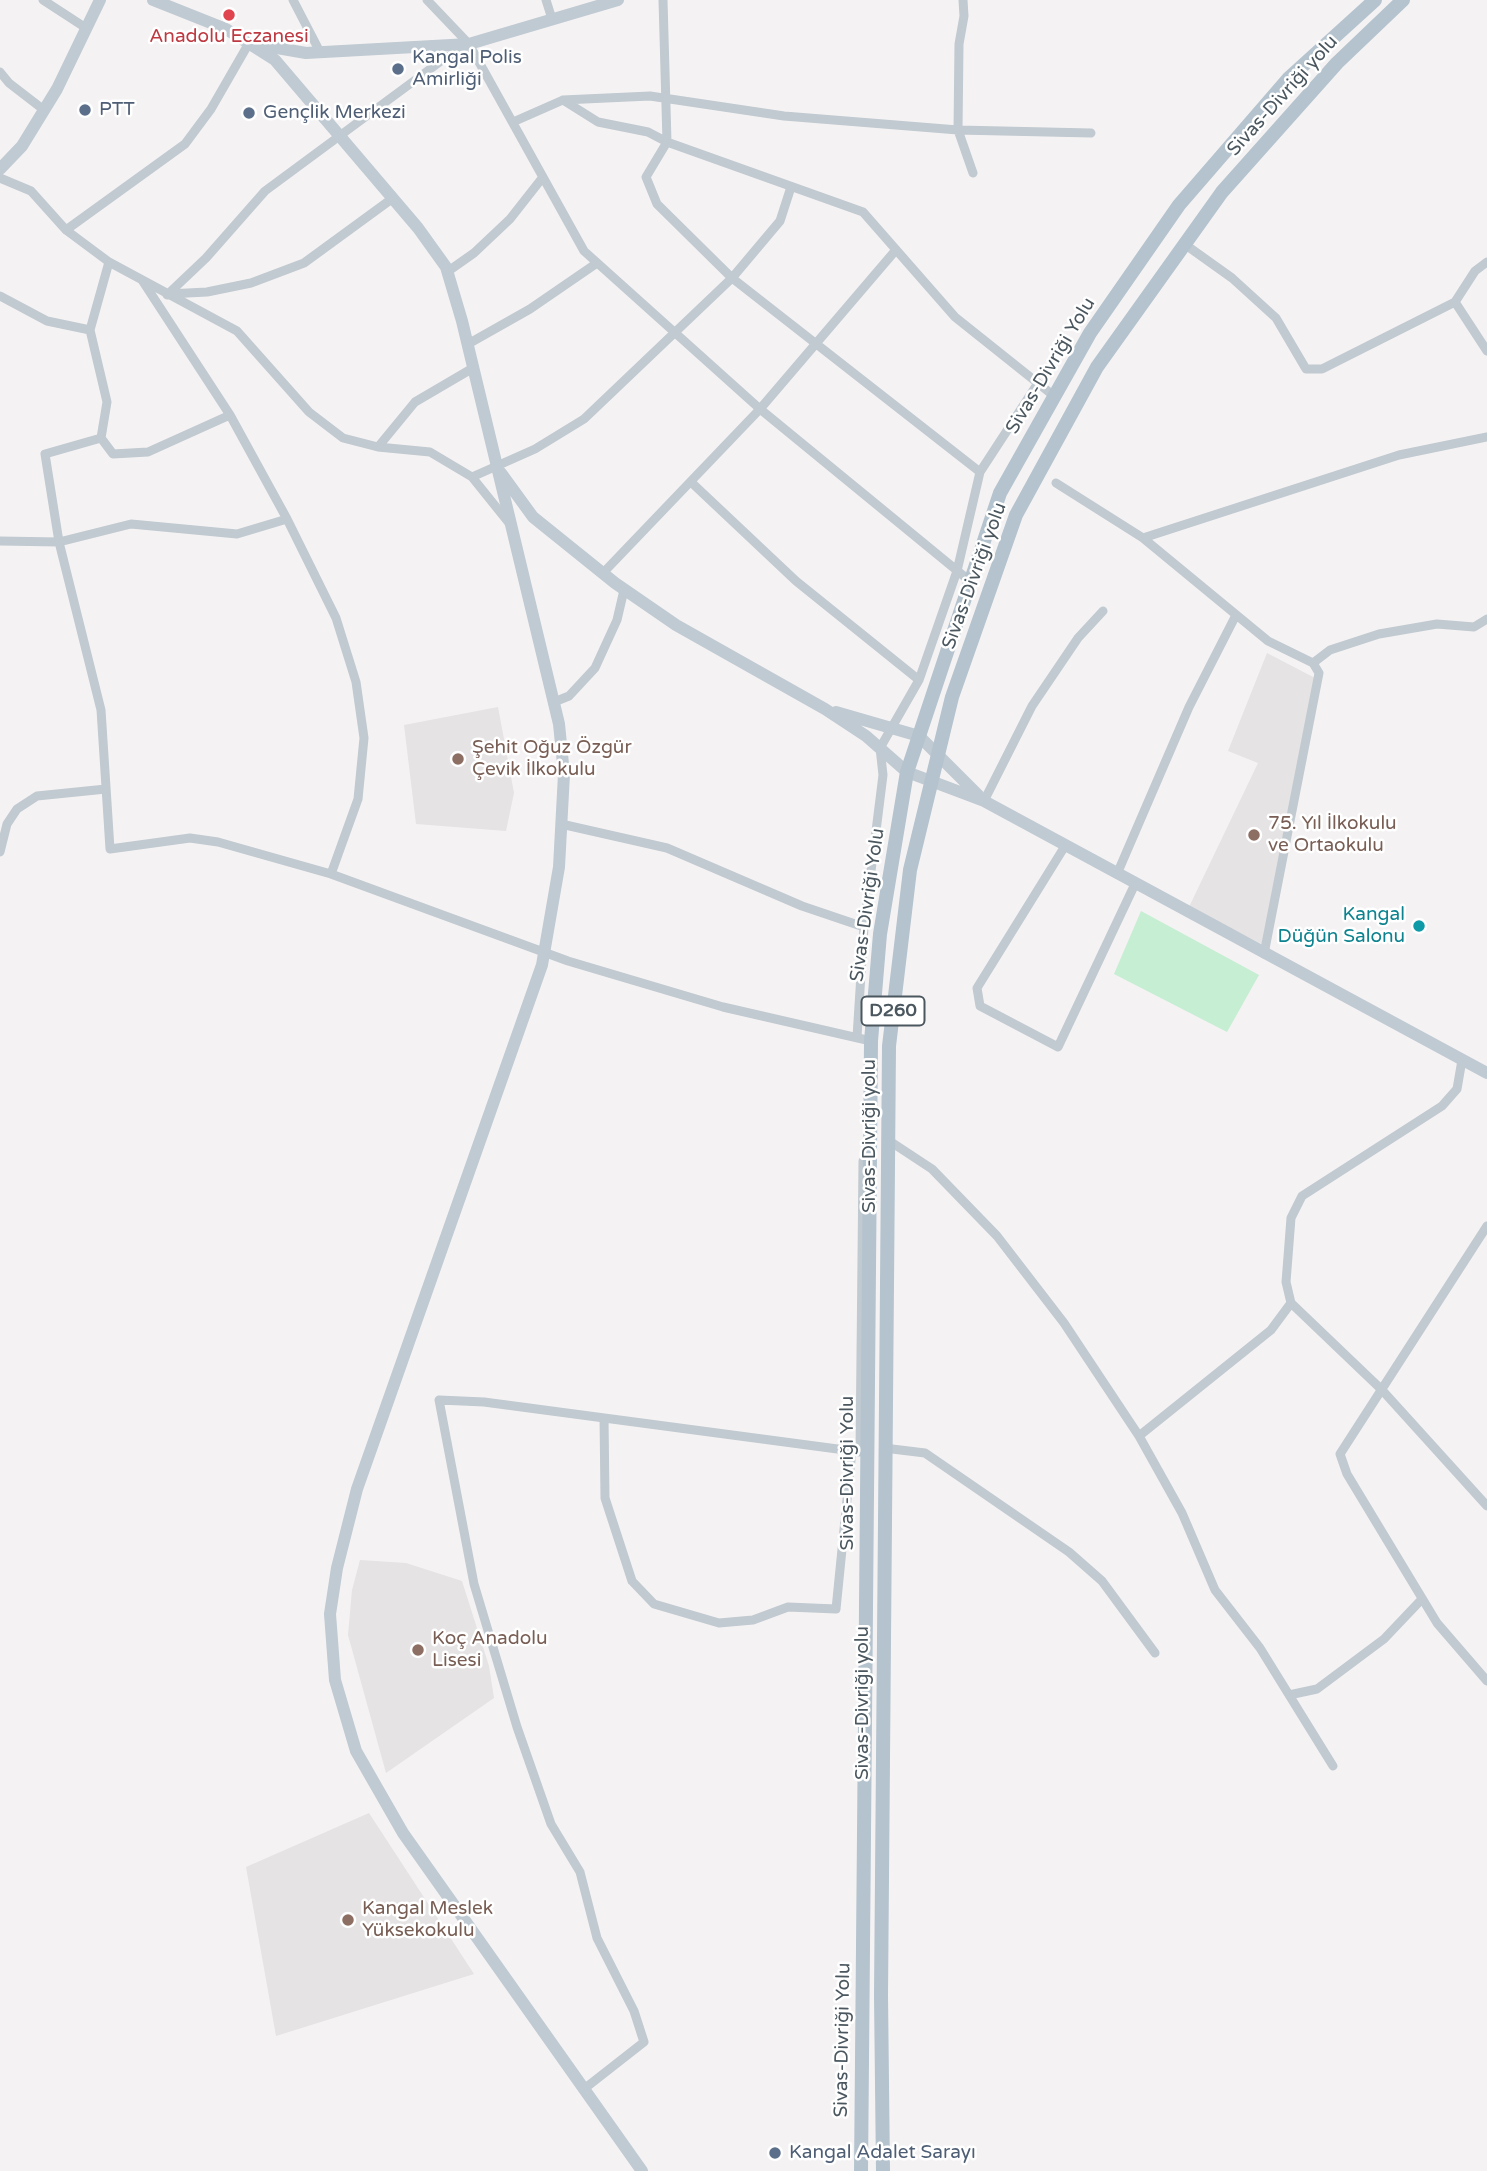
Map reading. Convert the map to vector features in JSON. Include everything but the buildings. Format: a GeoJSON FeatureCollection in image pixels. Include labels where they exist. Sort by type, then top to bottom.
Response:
{"type":"FeatureCollection","features":[{"type":"Feature","properties":{"kind":"main road","name":"Sivas-Divriği Yolu"},"geometry":{"type":"LineString","coordinates":[[861,2171],[864,1039],[907,772],[1000,493],[1090,333],[1179,205],[1288,79],[1375,0]]}},
{"type":"Feature","properties":{"kind":"main road","name":"Sivas-Divriği yolu"},"geometry":{"type":"LineString","coordinates":[[883,2171],[881,1981],[884,1448],[891,1142],[889,1046],[910,870],[952,698],[1016,515],[1097,367],[1222,192],[1337,63],[1403,0]]}},
{"type":"Feature","properties":{"kind":"street"},"geometry":{"type":"LineString","coordinates":[[43,0],[86,28]]}},
{"type":"Feature","properties":{"kind":"street"},"geometry":{"type":"LineString","coordinates":[[0,169],[22,146],[44,110],[100,0]]}},
{"type":"Feature","properties":{"kind":"street"},"geometry":{"type":"LineString","coordinates":[[156,0],[226,29],[275,60],[418,228],[447,272],[468,344],[554,702],[564,774],[559,867],[544,950],[357,1489],[337,1568],[330,1614],[335,1680],[356,1751],[403,1833],[642,2171]]}},
{"type":"Feature","properties":{"kind":"street"},"geometry":{"type":"LineString","coordinates":[[293,0],[320,52]]}},
{"type":"Feature","properties":{"kind":"street"},"geometry":{"type":"LineString","coordinates":[[427,0],[469,44],[584,251],[760,409],[971,582]]}},
{"type":"Feature","properties":{"kind":"street"},"geometry":{"type":"LineString","coordinates":[[546,0],[552,19]]}},
{"type":"Feature","properties":{"kind":"street"},"geometry":{"type":"LineString","coordinates":[[249,43],[306,53],[469,44],[618,0]]}},
{"type":"Feature","properties":{"kind":"street"},"geometry":{"type":"LineString","coordinates":[[663,0],[667,142],[646,177],[657,204],[732,278],[980,472]]}},
{"type":"Feature","properties":{"kind":"street"},"geometry":{"type":"LineString","coordinates":[[963,0],[964,16],[959,44],[958,130],[974,173]]}},
{"type":"Feature","properties":{"kind":"street"},"geometry":{"type":"LineString","coordinates":[[66,230],[185,144],[211,109],[249,43]]}},
{"type":"Feature","properties":{"kind":"street"},"geometry":{"type":"LineString","coordinates":[[167,295],[206,258],[265,191],[441,61],[469,44]]}},
{"type":"Feature","properties":{"kind":"street"},"geometry":{"type":"LineString","coordinates":[[0,72],[9,83],[44,110]]}},
{"type":"Feature","properties":{"kind":"street"},"geometry":{"type":"LineString","coordinates":[[513,122],[563,100],[664,98],[784,117],[958,130],[1091,133]]}},
{"type":"Feature","properties":{"kind":"street"},"geometry":{"type":"LineString","coordinates":[[563,100],[598,122],[648,132],[667,142],[863,212],[955,317],[1054,396]]}},
{"type":"Feature","properties":{"kind":"street"},"geometry":{"type":"LineString","coordinates":[[447,272],[474,253],[510,219],[543,177]]}},
{"type":"Feature","properties":{"kind":"street"},"geometry":{"type":"LineString","coordinates":[[0,178],[31,191],[66,230],[109,262],[237,331],[309,412],[344,438],[378,447],[430,452],[472,477],[510,525]]}},
{"type":"Feature","properties":{"kind":"street"},"geometry":{"type":"LineString","coordinates":[[472,477],[535,449],[584,419],[732,278],[779,221],[791,187]]}},
{"type":"Feature","properties":{"kind":"street"},"geometry":{"type":"LineString","coordinates":[[167,295],[207,292],[251,283],[304,263],[393,198]]}},
{"type":"Feature","properties":{"kind":"street"},"geometry":{"type":"LineString","coordinates":[[1183,243],[1232,278],[1276,318],[1306,369],[1322,369],[1455,302],[1475,271],[1487,262]]}},
{"type":"Feature","properties":{"kind":"street"},"geometry":{"type":"LineString","coordinates":[[603,573],[760,409],[895,251]]}},
{"type":"Feature","properties":{"kind":"street"},"geometry":{"type":"LineString","coordinates":[[109,262],[90,330],[107,402],[101,438],[113,454],[148,452],[230,415]]}},
{"type":"Feature","properties":{"kind":"street"},"geometry":{"type":"LineString","coordinates":[[468,344],[530,309],[597,263]]}},
{"type":"Feature","properties":{"kind":"street"},"geometry":{"type":"LineString","coordinates":[[142,280],[230,415],[287,519],[336,618],[356,681],[362,727],[358,799],[331,874]]}},
{"type":"Feature","properties":{"kind":"street"},"geometry":{"type":"LineString","coordinates":[[0,296],[47,321],[90,330]]}},
{"type":"Feature","properties":{"kind":"street"},"geometry":{"type":"LineString","coordinates":[[1455,302],[1487,351]]}},
{"type":"Feature","properties":{"kind":"street"},"geometry":{"type":"LineString","coordinates":[[378,447],[415,402],[473,368]]}},
{"type":"Feature","properties":{"kind":"street"},"geometry":{"type":"LineString","coordinates":[[584,2089],[644,2042],[634,2011],[597,1938],[580,1872],[551,1824],[517,1727],[474,1584],[439,1400],[484,1402],[860,1451],[864,927],[882,796],[880,748],[919,680],[957,570],[980,472],[1038,383]]}},
{"type":"Feature","properties":{"kind":"street"},"geometry":{"type":"LineString","coordinates":[[101,438],[45,454],[59,542],[101,710],[110,849],[190,838],[218,842],[331,874],[568,961],[723,1007],[864,1039]]}},
{"type":"Feature","properties":{"kind":"street"},"geometry":{"type":"LineString","coordinates":[[1143,538],[1399,455],[1487,438]]}},
{"type":"Feature","properties":{"kind":"street"},"geometry":{"type":"LineString","coordinates":[[497,467],[533,517],[624,590],[676,625],[825,709],[880,748],[907,772],[984,801],[1487,1073]]}},
{"type":"Feature","properties":{"kind":"street"},"geometry":{"type":"LineString","coordinates":[[692,483],[796,581],[919,680]]}},
{"type":"Feature","properties":{"kind":"street"},"geometry":{"type":"LineString","coordinates":[[1056,483],[1143,538],[1268,641],[1313,663],[1319,673],[1264,954]]}},
{"type":"Feature","properties":{"kind":"street"},"geometry":{"type":"LineString","coordinates":[[0,541],[59,542],[131,524],[237,534],[287,519]]}},
{"type":"Feature","properties":{"kind":"street"},"geometry":{"type":"LineString","coordinates":[[554,702],[569,696],[596,668],[617,620],[624,590]]}},
{"type":"Feature","properties":{"kind":"street"},"geometry":{"type":"LineString","coordinates":[[984,801],[1032,706],[1079,638],[1103,611]]}},
{"type":"Feature","properties":{"kind":"street"},"geometry":{"type":"LineString","coordinates":[[1116,874],[1189,707],[1236,615]]}},
{"type":"Feature","properties":{"kind":"street"},"geometry":{"type":"LineString","coordinates":[[1313,663],[1330,650],[1379,634],[1437,624],[1474,627],[1487,619]]}},
{"type":"Feature","properties":{"kind":"street"},"geometry":{"type":"LineString","coordinates":[[825,709],[919,736],[984,801]]}},
{"type":"Feature","properties":{"kind":"street"},"geometry":{"type":"LineString","coordinates":[[0,852],[7,824],[16,808],[37,796],[106,789]]}},
{"type":"Feature","properties":{"kind":"street"},"geometry":{"type":"LineString","coordinates":[[561,824],[667,848],[802,906],[864,927]]}},
{"type":"Feature","properties":{"kind":"street"},"geometry":{"type":"LineString","coordinates":[[1065,846],[977,988],[980,1006],[1058,1047],[1135,884]]}},
{"type":"Feature","properties":{"kind":"street"},"geometry":{"type":"LineString","coordinates":[[1462,1059],[1457,1089],[1442,1106],[1302,1196],[1291,1218],[1286,1282],[1291,1303],[1382,1390],[1487,1506]]}},
{"type":"Feature","properties":{"kind":"street"},"geometry":{"type":"LineString","coordinates":[[891,1142],[932,1169],[997,1236],[1064,1323],[1139,1436],[1182,1513],[1215,1590],[1260,1648],[1333,1766]]}},
{"type":"Feature","properties":{"kind":"street"},"geometry":{"type":"LineString","coordinates":[[1487,1227],[1340,1454],[1346,1474],[1437,1623],[1487,1681]]}},
{"type":"Feature","properties":{"kind":"street"},"geometry":{"type":"LineString","coordinates":[[1139,1436],[1271,1330],[1291,1303]]}},
{"type":"Feature","properties":{"kind":"street"},"geometry":{"type":"LineString","coordinates":[[604,1418],[605,1498],[632,1581],[654,1604],[719,1623],[753,1620],[788,1607],[836,1609],[852,1450]]}},
{"type":"Feature","properties":{"kind":"street"},"geometry":{"type":"LineString","coordinates":[[884,1448],[925,1453],[1069,1552],[1102,1581],[1155,1653]]}},
{"type":"Feature","properties":{"kind":"street"},"geometry":{"type":"LineString","coordinates":[[1289,1695],[1317,1689],[1384,1639],[1422,1599]]}},
{"type":"Feature","properties":{"kind":"shaded area","name":"75. Yıl İlkokulu ve Ortaokulu"},"geometry":{"type":"Polygon","coordinates":[[[1267,653],[1315,678],[1262,944],[1189,907],[1258,763],[1228,751],[1267,653]]]}},
{"type":"Feature","properties":{"kind":"shaded area","name":"Şehit Oğuz Özgür Çevik İlkokulu"},"geometry":{"type":"Polygon","coordinates":[[[498,707],[514,793],[506,831],[416,824],[404,725],[498,707]]]}},
{"type":"Feature","properties":{"kind":"shaded area","name":"Koç Anadolu Lisesi"},"geometry":{"type":"Polygon","coordinates":[[[360,1560],[406,1563],[462,1581],[489,1666],[494,1698],[386,1773],[348,1635],[352,1590],[360,1560]]]}},
{"type":"Feature","properties":{"kind":"shaded area","name":"Kangal Meslek Yüksekokulu"},"geometry":{"type":"Polygon","coordinates":[[[369,1813],[474,1974],[276,2036],[246,1867],[369,1813]]]}},
{"type":"Feature","properties":{"kind":"green space"},"geometry":{"type":"Polygon","coordinates":[[[1141,911],[1259,975],[1227,1032],[1114,974],[1141,911]]]}},
{"type":"Feature","properties":{"kind":"place","name":"Anadolu Eczanesi"},"geometry":{"type":"Point","coordinates":[229,15]}},
{"type":"Feature","properties":{"kind":"place","name":"Kangal Polis Amirliği"},"geometry":{"type":"Point","coordinates":[398,69]}},
{"type":"Feature","properties":{"kind":"place","name":"PTT"},"geometry":{"type":"Point","coordinates":[85,110]}},
{"type":"Feature","properties":{"kind":"place","name":"Gençlik Merkezi"},"geometry":{"type":"Point","coordinates":[249,113]}},
{"type":"Feature","properties":{"kind":"place","name":"Şehit Oğuz Özgür Çevik İlkokulu"},"geometry":{"type":"Point","coordinates":[458,759]}},
{"type":"Feature","properties":{"kind":"place","name":"75. Yıl İlkokulu ve Ortaokulu"},"geometry":{"type":"Point","coordinates":[1254,835]}},
{"type":"Feature","properties":{"kind":"place","name":"Kangal Düğün Salonu"},"geometry":{"type":"Point","coordinates":[1419,926]}},
{"type":"Feature","properties":{"kind":"place","name":"Koç Anadolu Lisesi"},"geometry":{"type":"Point","coordinates":[418,1650]}},
{"type":"Feature","properties":{"kind":"place","name":"Kangal Meslek Yüksekokulu"},"geometry":{"type":"Point","coordinates":[348,1920]}},
{"type":"Feature","properties":{"kind":"place","name":"Kangal Adalet Sarayı"},"geometry":{"type":"Point","coordinates":[775,2153]}}]}
